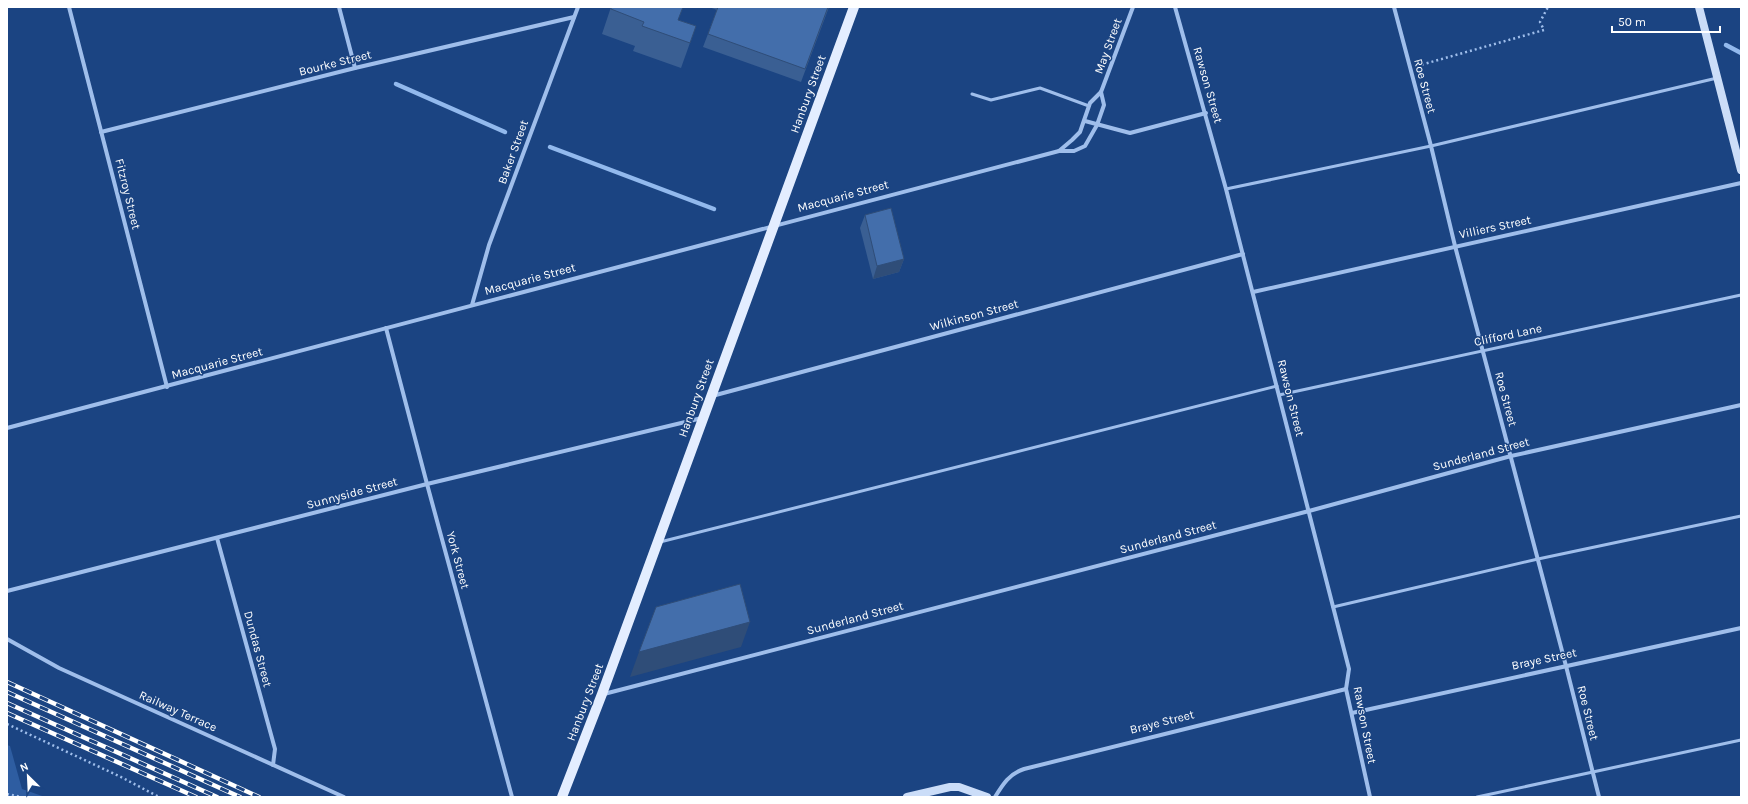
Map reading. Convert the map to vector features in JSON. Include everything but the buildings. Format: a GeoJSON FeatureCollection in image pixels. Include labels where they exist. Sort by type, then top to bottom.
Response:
{"type":"FeatureCollection","features":[{"type":"Feature","properties":{"kind":"main road","name":"Hanbury Street"},"geometry":{"type":"LineString","coordinates":[[562,797],[658,543],[710,396],[854,7]]}},
{"type":"Feature","properties":{"kind":"street","name":"Fitzroy Street"},"geometry":{"type":"LineString","coordinates":[[69,7],[167,387]]}},
{"type":"Feature","properties":{"kind":"street"},"geometry":{"type":"LineString","coordinates":[[340,7],[355,68]]}},
{"type":"Feature","properties":{"kind":"street","name":"Baker Street"},"geometry":{"type":"LineString","coordinates":[[472,305],[489,245],[578,7]]}},
{"type":"Feature","properties":{"kind":"street","name":"May Street"},"geometry":{"type":"LineString","coordinates":[[1085,120],[1090,103],[1101,92],[1133,7]]}},
{"type":"Feature","properties":{"kind":"street","name":"Rawson Street"},"geometry":{"type":"LineString","coordinates":[[1175,7],[1226,189],[1349,669],[1346,689],[1370,797]]}},
{"type":"Feature","properties":{"kind":"street","name":"Roe Street"},"geometry":{"type":"LineString","coordinates":[[1394,7],[1599,797]]}},
{"type":"Feature","properties":{"kind":"street"},"geometry":{"type":"LineString","coordinates":[[1699,7],[1741,170]]}},
{"type":"Feature","properties":{"kind":"street","name":"Bourke Street"},"geometry":{"type":"LineString","coordinates":[[101,132],[355,68],[574,17]]}},
{"type":"Feature","properties":{"kind":"street","name":"May Street"},"geometry":{"type":"LineString","coordinates":[[1097,125],[1104,104],[1101,92]]}},
{"type":"Feature","properties":{"kind":"street"},"geometry":{"type":"LineString","coordinates":[[1085,120],[1097,125],[1130,133],[1206,114]]}},
{"type":"Feature","properties":{"kind":"street","name":"Macquarie Street"},"geometry":{"type":"LineString","coordinates":[[1058,150],[1080,132],[1085,120]]}},
{"type":"Feature","properties":{"kind":"street","name":"Macquarie Street"},"geometry":{"type":"LineString","coordinates":[[7,428],[167,387],[1058,150],[1074,151],[1085,146],[1097,125]]}},
{"type":"Feature","properties":{"kind":"street","name":"Villiers Street"},"geometry":{"type":"LineString","coordinates":[[1253,292],[1741,183]]}},
{"type":"Feature","properties":{"kind":"street","name":"Wilkinson Street"},"geometry":{"type":"LineString","coordinates":[[710,396],[1243,254]]}},
{"type":"Feature","properties":{"kind":"street","name":"York Street"},"geometry":{"type":"LineString","coordinates":[[386,328],[426,484],[512,797]]}},
{"type":"Feature","properties":{"kind":"street","name":"Sunderland Street"},"geometry":{"type":"LineString","coordinates":[[602,694],[1309,511],[1511,456],[1741,405]]}},
{"type":"Feature","properties":{"kind":"street","name":"Sunnyside Street"},"geometry":{"type":"LineString","coordinates":[[7,591],[426,484],[702,418]]}},
{"type":"Feature","properties":{"kind":"street","name":"Dundas Street"},"geometry":{"type":"LineString","coordinates":[[218,538],[275,749],[274,765]]}},
{"type":"Feature","properties":{"kind":"street","name":"Braye Street"},"geometry":{"type":"LineString","coordinates":[[1352,713],[1741,628]]}},
{"type":"Feature","properties":{"kind":"street","name":"Railway Terrace"},"geometry":{"type":"LineString","coordinates":[[7,639],[59,668],[344,797]]}},
{"type":"Feature","properties":{"kind":"street","name":"Braye Street"},"geometry":{"type":"LineString","coordinates":[[995,797],[1006,780],[1016,771],[1346,689]]}},
{"type":"Feature","properties":{"kind":"street"},"geometry":{"type":"LineString","coordinates":[[908,797],[959,786],[987,797]]}},
{"type":"Feature","properties":{"kind":"lane"},"geometry":{"type":"LineString","coordinates":[[1226,189],[1431,146],[1718,78]]}},
{"type":"Feature","properties":{"kind":"lane"},"geometry":{"type":"LineString","coordinates":[[972,94],[991,100],[1040,88],[1089,106]]}},
{"type":"Feature","properties":{"kind":"lane","name":"Clifford Lane"},"geometry":{"type":"LineString","coordinates":[[1279,395],[1741,295]]}},
{"type":"Feature","properties":{"kind":"lane"},"geometry":{"type":"LineString","coordinates":[[658,543],[1277,386]]}},
{"type":"Feature","properties":{"kind":"lane"},"geometry":{"type":"LineString","coordinates":[[1333,607],[1538,559],[1741,516]]}},
{"type":"Feature","properties":{"kind":"lane"},"geometry":{"type":"LineString","coordinates":[[1477,797],[1741,740]]}},
{"type":"Feature","properties":{"kind":"path"},"geometry":{"type":"LineString","coordinates":[[1409,69],[1544,30],[1540,22],[1548,7]]}},
{"type":"Feature","properties":{"kind":"path"},"geometry":{"type":"LineString","coordinates":[[7,724],[121,777],[159,797]]}},
{"type":"Feature","properties":{"kind":"path"},"geometry":{"type":"LineString","coordinates":[[7,794],[21,797]]}},
{"type":"Feature","properties":{"kind":"shaded area"},"geometry":{"type":"Polygon","coordinates":[[[7,745],[10,746],[22,789],[45,797],[7,797],[7,745]]]}},
{"type":"Feature","properties":{"kind":"waterway"},"geometry":{"type":"LineString","coordinates":[[1726,45],[1741,53]]}},
{"type":"Feature","properties":{"kind":"waterway"},"geometry":{"type":"LineString","coordinates":[[396,84],[505,132]]}},
{"type":"Feature","properties":{"kind":"waterway"},"geometry":{"type":"LineString","coordinates":[[550,147],[714,209]]}},
{"type":"Feature","properties":{"kind":"railway"},"geometry":{"type":"LineString","coordinates":[[7,682],[259,797]]}},
{"type":"Feature","properties":{"kind":"railway"},"geometry":{"type":"LineString","coordinates":[[7,692],[240,797]]}},
{"type":"Feature","properties":{"kind":"railway"},"geometry":{"type":"LineString","coordinates":[[7,703],[217,797]]}},
{"type":"Feature","properties":{"kind":"railway"},"geometry":{"type":"LineString","coordinates":[[7,713],[196,797]]}}]}
